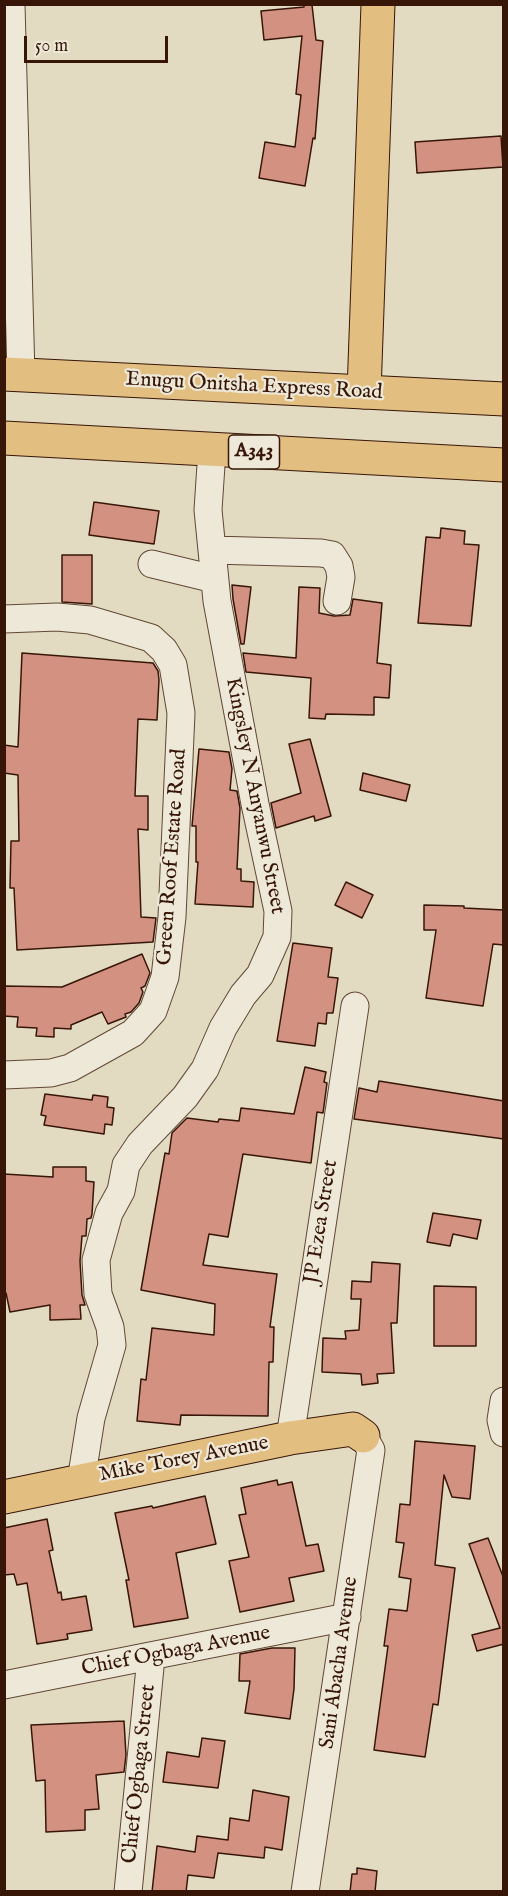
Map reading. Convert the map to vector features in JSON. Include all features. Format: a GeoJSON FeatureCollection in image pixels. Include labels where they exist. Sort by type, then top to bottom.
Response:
{"type":"FeatureCollection","features":[{"type":"Feature","properties":{"kind":"main road"},"geometry":{"type":"LineString","coordinates":[[364,392],[378,4]]}},
{"type":"Feature","properties":{"kind":"main road","name":"Enugu Onitsha Express Road"},"geometry":{"type":"LineString","coordinates":[[13,375],[504,399]]}},
{"type":"Feature","properties":{"kind":"main road","name":"A343"},"geometry":{"type":"LineString","coordinates":[[4,438],[504,465]]}},
{"type":"Feature","properties":{"kind":"main road","name":"Mike Torey Avenue"},"geometry":{"type":"LineString","coordinates":[[4,1497],[290,1438],[353,1429],[363,1437]]}},
{"type":"Feature","properties":{"kind":"street"},"geometry":{"type":"LineString","coordinates":[[11,4],[13,375]]}},
{"type":"Feature","properties":{"kind":"street","name":"Kingsley N Anyanwu Street"},"geometry":{"type":"LineString","coordinates":[[81,1480],[91,1418],[112,1345],[110,1327],[98,1294],[96,1260],[109,1213],[121,1191],[126,1165],[140,1144],[185,1096],[205,1069],[223,1028],[243,995],[260,975],[276,937],[278,911],[223,638],[214,579],[208,510],[212,450]]}},
{"type":"Feature","properties":{"kind":"street"},"geometry":{"type":"LineString","coordinates":[[212,550],[332,555],[339,566],[341,577],[337,601]]}},
{"type":"Feature","properties":{"kind":"street"},"geometry":{"type":"LineString","coordinates":[[152,564],[214,579]]}},
{"type":"Feature","properties":{"kind":"street","name":"Green Roof Estate Road"},"geometry":{"type":"LineString","coordinates":[[4,619],[57,617],[90,620],[151,638],[164,650],[173,665],[181,713],[172,917],[165,977],[153,1011],[133,1033],[70,1068],[51,1073],[4,1075]]}},
{"type":"Feature","properties":{"kind":"street","name":"JP Ezea Street"},"geometry":{"type":"LineString","coordinates":[[290,1438],[355,1006]]}},
{"type":"Feature","properties":{"kind":"street"},"geometry":{"type":"LineString","coordinates":[[504,1401],[501,1420],[504,1433]]}},
{"type":"Feature","properties":{"kind":"street","name":"Sani Abacha Avenue"},"geometry":{"type":"LineString","coordinates":[[305,1892],[371,1450],[363,1437]]}},
{"type":"Feature","properties":{"kind":"street","name":"Chief Ogbaga Avenue"},"geometry":{"type":"LineString","coordinates":[[4,1685],[347,1617]]}},
{"type":"Feature","properties":{"kind":"street","name":"Chief Ogbaga Street"},"geometry":{"type":"LineString","coordinates":[[128,1892],[151,1657]]}},
{"type":"Feature","properties":{"kind":"building"},"geometry":{"type":"Polygon","coordinates":[[[304,5],[312,5],[316,40],[323,41],[315,139],[313,138],[305,186],[259,178],[265,142],[295,147],[301,95],[296,94],[302,36],[264,40],[261,11],[304,7],[304,5]]]}},
{"type":"Feature","properties":{"kind":"building"},"geometry":{"type":"Polygon","coordinates":[[[501,136],[503,167],[417,173],[415,142],[501,136]]]}},
{"type":"Feature","properties":{"kind":"building"},"geometry":{"type":"Polygon","coordinates":[[[94,502],[159,511],[154,544],[89,535],[94,502]]]}},
{"type":"Feature","properties":{"kind":"building"},"geometry":{"type":"Polygon","coordinates":[[[441,528],[465,531],[464,544],[479,545],[471,626],[418,623],[426,537],[440,538],[441,528]]]}},
{"type":"Feature","properties":{"kind":"building"},"geometry":{"type":"Polygon","coordinates":[[[62,555],[92,555],[92,604],[62,602],[62,555]]]}},
{"type":"Feature","properties":{"kind":"building"},"geometry":{"type":"Polygon","coordinates":[[[232,585],[251,587],[244,644],[241,644],[232,585]]]}},
{"type":"Feature","properties":{"kind":"building"},"geometry":{"type":"Polygon","coordinates":[[[299,587],[320,588],[319,613],[334,616],[350,615],[353,599],[382,603],[377,663],[391,665],[389,698],[374,697],[374,715],[326,714],[325,719],[309,718],[311,678],[246,672],[243,653],[296,658],[299,587]]]}},
{"type":"Feature","properties":{"kind":"building"},"geometry":{"type":"Polygon","coordinates":[[[22,653],[153,663],[158,671],[157,720],[138,719],[135,796],[148,796],[148,830],[138,829],[141,917],[156,918],[153,942],[17,950],[14,888],[10,888],[11,841],[19,841],[18,775],[4,773],[4,745],[18,747],[22,653]]]}},
{"type":"Feature","properties":{"kind":"building"},"geometry":{"type":"Polygon","coordinates":[[[310,739],[331,816],[315,821],[314,816],[276,828],[271,803],[301,793],[289,744],[310,739]]]}},
{"type":"Feature","properties":{"kind":"building"},"geometry":{"type":"Polygon","coordinates":[[[199,749],[229,752],[232,769],[230,790],[237,791],[240,808],[237,869],[241,869],[241,881],[254,882],[253,907],[195,904],[198,862],[196,862],[196,826],[192,826],[199,749]]]}},
{"type":"Feature","properties":{"kind":"building"},"geometry":{"type":"Polygon","coordinates":[[[363,773],[410,785],[406,801],[360,790],[363,773]]]}},
{"type":"Feature","properties":{"kind":"building"},"geometry":{"type":"Polygon","coordinates":[[[346,882],[373,895],[362,918],[335,905],[346,882]]]}},
{"type":"Feature","properties":{"kind":"building"},"geometry":{"type":"Polygon","coordinates":[[[424,905],[504,910],[504,945],[493,944],[483,1006],[426,998],[436,930],[424,930],[424,905]]]}},
{"type":"Feature","properties":{"kind":"building"},"geometry":{"type":"Polygon","coordinates":[[[293,943],[332,948],[328,977],[338,978],[333,1013],[327,1013],[326,1024],[318,1023],[315,1046],[277,1041],[293,943]]]}},
{"type":"Feature","properties":{"kind":"building"},"geometry":{"type":"Polygon","coordinates":[[[142,954],[150,973],[145,986],[141,988],[143,992],[139,1003],[131,1012],[125,1014],[126,1017],[108,1024],[102,1012],[71,1025],[71,1029],[54,1028],[54,1037],[36,1036],[37,1028],[17,1027],[18,1017],[4,1016],[4,986],[62,987],[142,954]]]}},
{"type":"Feature","properties":{"kind":"building"},"geometry":{"type":"Polygon","coordinates":[[[305,1067],[326,1072],[324,1082],[327,1083],[323,1113],[317,1112],[311,1163],[243,1154],[228,1237],[209,1234],[203,1265],[277,1274],[270,1327],[274,1327],[273,1362],[269,1362],[268,1416],[181,1415],[180,1425],[137,1421],[141,1379],[146,1380],[152,1328],[214,1335],[215,1304],[141,1290],[165,1153],[169,1154],[172,1133],[187,1118],[218,1122],[219,1119],[239,1121],[241,1108],[294,1114],[305,1067]]]}},
{"type":"Feature","properties":{"kind":"building"},"geometry":{"type":"Polygon","coordinates":[[[379,1081],[504,1101],[504,1139],[354,1119],[359,1088],[377,1092],[379,1081]]]}},
{"type":"Feature","properties":{"kind":"building"},"geometry":{"type":"Polygon","coordinates":[[[45,1094],[92,1100],[93,1095],[108,1097],[107,1107],[114,1108],[112,1125],[105,1124],[104,1134],[44,1125],[46,1116],[41,1115],[45,1094]]]}},
{"type":"Feature","properties":{"kind":"building"},"geometry":{"type":"Polygon","coordinates":[[[53,1167],[86,1167],[86,1181],[94,1182],[92,1214],[91,1218],[87,1219],[86,1236],[82,1236],[80,1261],[82,1295],[85,1305],[80,1305],[81,1319],[50,1320],[50,1305],[10,1312],[6,1293],[4,1294],[4,1174],[53,1177],[53,1167]]]}},
{"type":"Feature","properties":{"kind":"building"},"geometry":{"type":"Polygon","coordinates":[[[433,1213],[481,1220],[477,1239],[453,1234],[450,1246],[427,1242],[433,1213]]]}},
{"type":"Feature","properties":{"kind":"building"},"geometry":{"type":"Polygon","coordinates":[[[372,1262],[400,1264],[397,1323],[391,1323],[394,1373],[377,1374],[378,1383],[362,1385],[361,1374],[322,1372],[323,1338],[346,1339],[345,1331],[359,1330],[361,1299],[351,1299],[352,1281],[371,1282],[372,1262]]]}},
{"type":"Feature","properties":{"kind":"building"},"geometry":{"type":"Polygon","coordinates":[[[434,1286],[476,1287],[476,1346],[434,1346],[434,1286]]]}},
{"type":"Feature","properties":{"kind":"building"},"geometry":{"type":"Polygon","coordinates":[[[415,1441],[475,1446],[470,1499],[452,1497],[444,1475],[435,1565],[455,1568],[438,1705],[433,1704],[425,1757],[374,1750],[388,1646],[384,1646],[389,1609],[407,1611],[411,1579],[399,1577],[404,1543],[396,1542],[400,1504],[410,1505],[415,1441]]]}},
{"type":"Feature","properties":{"kind":"building"},"geometry":{"type":"Polygon","coordinates":[[[277,1480],[278,1485],[292,1482],[306,1546],[318,1544],[324,1571],[289,1578],[294,1601],[240,1612],[229,1561],[249,1557],[239,1515],[246,1514],[241,1488],[277,1480]]]}},
{"type":"Feature","properties":{"kind":"building"},"geometry":{"type":"Polygon","coordinates":[[[205,1496],[216,1544],[176,1553],[188,1618],[134,1627],[126,1580],[129,1580],[115,1513],[152,1506],[153,1508],[205,1496]]]}},
{"type":"Feature","properties":{"kind":"building"},"geometry":{"type":"Polygon","coordinates":[[[47,1519],[53,1550],[49,1551],[58,1593],[61,1592],[62,1600],[86,1596],[92,1630],[67,1634],[68,1639],[37,1644],[27,1583],[17,1585],[14,1574],[4,1575],[4,1528],[47,1519]]]}},
{"type":"Feature","properties":{"kind":"building"},"geometry":{"type":"Polygon","coordinates":[[[488,1538],[504,1579],[504,1644],[477,1651],[472,1635],[500,1628],[469,1544],[488,1538]]]}},
{"type":"Feature","properties":{"kind":"building"},"geometry":{"type":"Polygon","coordinates":[[[272,1648],[295,1648],[294,1689],[290,1719],[245,1713],[250,1681],[239,1681],[240,1654],[272,1648]]]}},
{"type":"Feature","properties":{"kind":"building"},"geometry":{"type":"Polygon","coordinates":[[[124,1721],[126,1755],[124,1772],[96,1775],[99,1809],[85,1810],[85,1830],[46,1832],[45,1780],[36,1781],[31,1725],[124,1721]]]}},
{"type":"Feature","properties":{"kind":"building"},"geometry":{"type":"Polygon","coordinates":[[[202,1738],[225,1741],[218,1788],[163,1782],[167,1752],[199,1757],[202,1738]]]}},
{"type":"Feature","properties":{"kind":"building"},"geometry":{"type":"Polygon","coordinates":[[[253,1790],[289,1797],[282,1850],[265,1847],[264,1858],[218,1853],[214,1878],[188,1875],[186,1892],[152,1892],[157,1846],[195,1852],[197,1836],[228,1840],[230,1818],[249,1821],[253,1790]]]}},
{"type":"Feature","properties":{"kind":"building"},"geometry":{"type":"Polygon","coordinates":[[[357,1868],[377,1871],[375,1892],[350,1892],[352,1874],[357,1874],[357,1868]]]}}]}
